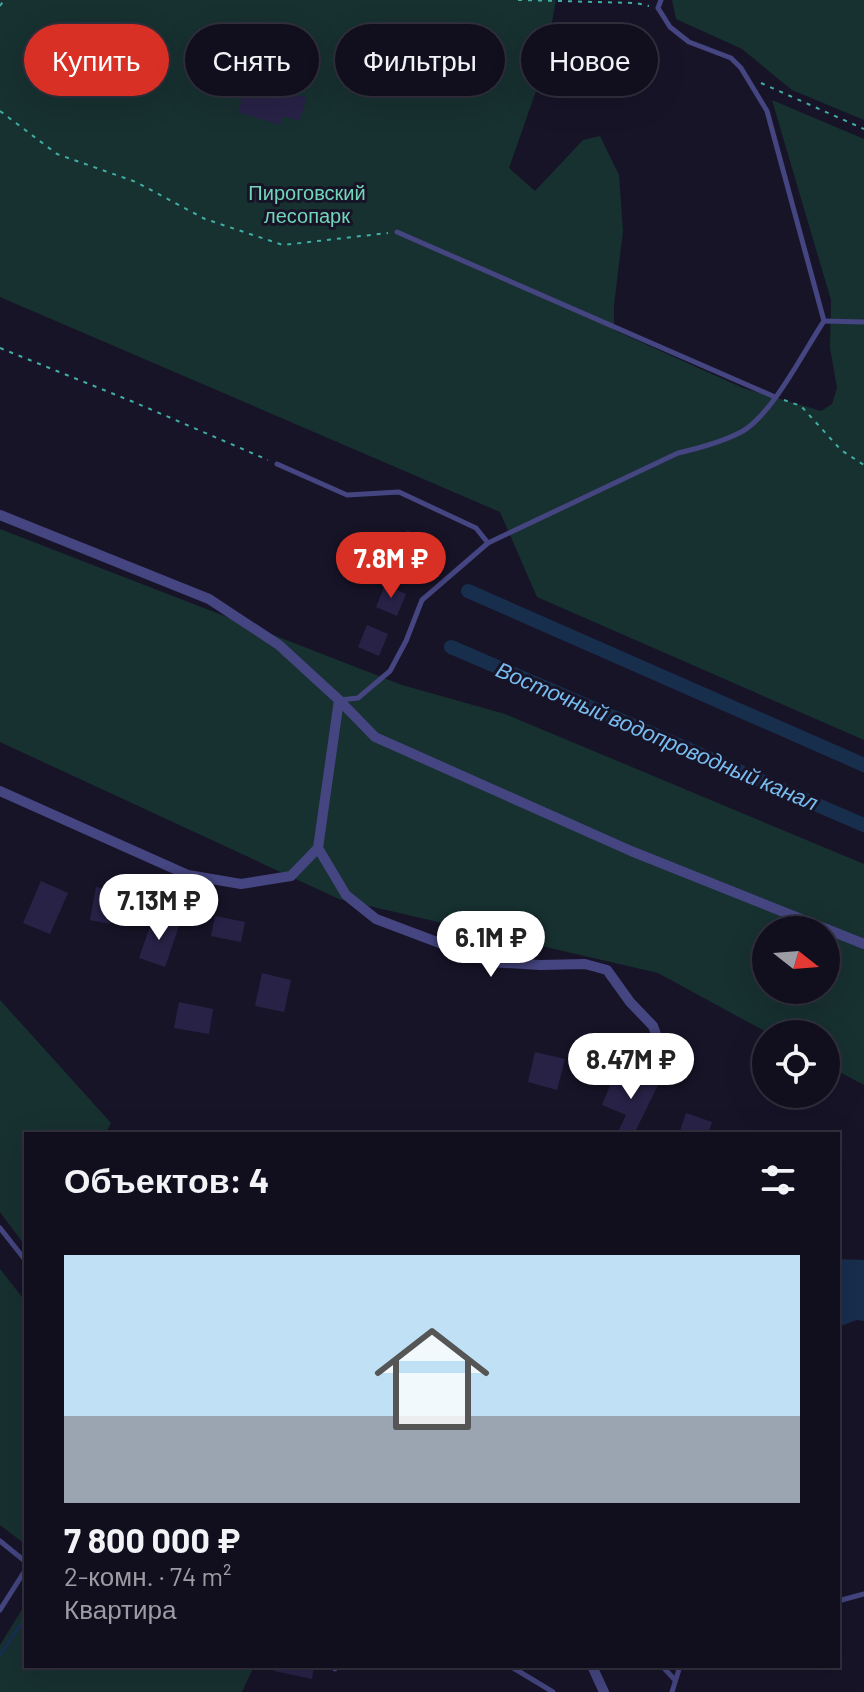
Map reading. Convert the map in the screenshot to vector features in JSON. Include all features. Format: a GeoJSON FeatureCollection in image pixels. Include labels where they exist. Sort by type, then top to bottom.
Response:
{"type":"FeatureCollection","features":[{"type":"Feature","properties":{"kind":"street"},"geometry":{"type":"LineString","coordinates":[[0,515],[209,599],[279,645],[375,737],[631,851],[864,944]]}},
{"type":"Feature","properties":{"kind":"street"},"geometry":{"type":"LineString","coordinates":[[0,791],[188,875],[241,884],[291,876],[318,848],[339,700]]}},
{"type":"Feature","properties":{"kind":"street"},"geometry":{"type":"LineString","coordinates":[[318,848],[346,895],[376,919],[490,962],[585,964],[607,970],[630,1002],[653,1026],[664,1056],[681,1066]]}},
{"type":"Feature","properties":{"kind":"street"},"geometry":{"type":"LineString","coordinates":[[595,1668],[604,1692]]}},
{"type":"Feature","properties":{"kind":"lane"},"geometry":{"type":"LineString","coordinates":[[339,700],[358,698],[390,671],[422,600],[488,543],[678,453],[709,445],[744,430],[775,397],[824,321],[767,111],[741,68],[731,58],[689,42],[670,27],[658,8],[661,0]]}},
{"type":"Feature","properties":{"kind":"lane"},"geometry":{"type":"LineString","coordinates":[[397,232],[775,397]]}},
{"type":"Feature","properties":{"kind":"lane"},"geometry":{"type":"LineString","coordinates":[[824,321],[864,322]]}},
{"type":"Feature","properties":{"kind":"lane"},"geometry":{"type":"LineString","coordinates":[[277,464],[347,495],[399,492],[476,528],[488,543]]}},
{"type":"Feature","properties":{"kind":"lane"},"geometry":{"type":"LineString","coordinates":[[0,1228],[24,1258]]}},
{"type":"Feature","properties":{"kind":"lane"},"geometry":{"type":"LineString","coordinates":[[0,1541],[24,1560]]}},
{"type":"Feature","properties":{"kind":"lane"},"geometry":{"type":"LineString","coordinates":[[0,1610],[24,1572]]}},
{"type":"Feature","properties":{"kind":"lane"},"geometry":{"type":"LineString","coordinates":[[840,1600],[864,1594]]}},
{"type":"Feature","properties":{"kind":"lane"},"geometry":{"type":"LineString","coordinates":[[513,1668],[553,1692]]}},
{"type":"Feature","properties":{"kind":"lane"},"geometry":{"type":"LineString","coordinates":[[664,1668],[676,1681]]}},
{"type":"Feature","properties":{"kind":"lane"},"geometry":{"type":"LineString","coordinates":[[672,1692],[679,1668]]}},
{"type":"Feature","properties":{"kind":"path"},"geometry":{"type":"LineString","coordinates":[[0,6],[4,0]]}},
{"type":"Feature","properties":{"kind":"path"},"geometry":{"type":"LineString","coordinates":[[518,0],[636,3],[658,8]]}},
{"type":"Feature","properties":{"kind":"path"},"geometry":{"type":"LineString","coordinates":[[741,68],[764,86],[864,129]]}},
{"type":"Feature","properties":{"kind":"path"},"geometry":{"type":"LineString","coordinates":[[0,111],[57,154],[136,182],[205,219],[283,245],[397,232]]}},
{"type":"Feature","properties":{"kind":"path"},"geometry":{"type":"LineString","coordinates":[[0,348],[277,464]]}},
{"type":"Feature","properties":{"kind":"path"},"geometry":{"type":"LineString","coordinates":[[775,397],[801,406],[841,450],[864,465]]}},
{"type":"Feature","properties":{"kind":"green space","name":"Пироговский лесопарк"},"geometry":{"type":"Polygon","coordinates":[[[0,0],[556,0],[552,24],[521,24],[521,96],[534,96],[509,168],[535,191],[583,140],[600,136],[619,175],[623,231],[614,330],[743,388],[821,411],[832,404],[837,388],[830,348],[831,300],[772,100],[864,139],[864,740],[537,597],[500,512],[0,297],[0,0]]]}},
{"type":"Feature","properties":{"kind":"green space"},"geometry":{"type":"Polygon","coordinates":[[[672,0],[864,0],[864,120],[792,90],[742,49],[676,19],[672,0]]]}},
{"type":"Feature","properties":{"kind":"green space"},"geometry":{"type":"Polygon","coordinates":[[[0,529],[402,685],[505,714],[864,864],[864,1085],[840,1072],[840,1020],[752,1020],[752,1024],[658,973],[339,899],[0,742],[0,529]]]}},
{"type":"Feature","properties":{"kind":"green space"},"geometry":{"type":"Polygon","coordinates":[[[0,1000],[111,1123],[106,1132],[24,1132],[24,1244],[0,1212],[0,1000]]]}},
{"type":"Feature","properties":{"kind":"green space"},"geometry":{"type":"Polygon","coordinates":[[[0,1269],[24,1299],[24,1543],[0,1525],[0,1269]]]}},
{"type":"Feature","properties":{"kind":"green space"},"geometry":{"type":"Polygon","coordinates":[[[24,1606],[24,1668],[253,1668],[242,1692],[0,1692],[0,1645],[24,1606]]]}},
{"type":"Feature","properties":{"kind":"water"},"geometry":{"type":"Polygon","coordinates":[[[840,1259],[864,1260],[864,1321],[857,1320],[840,1326],[840,1259]]]}},
{"type":"Feature","properties":{"kind":"building"},"geometry":{"type":"Polygon","coordinates":[[[232,96],[307,98],[299,121],[283,116],[280,125],[238,112],[242,99],[232,96]]]}},
{"type":"Feature","properties":{"kind":"building"},"geometry":{"type":"Polygon","coordinates":[[[407,530],[428,540],[418,561],[397,552],[407,530]]]}},
{"type":"Feature","properties":{"kind":"building"},"geometry":{"type":"Polygon","coordinates":[[[385,585],[406,594],[397,616],[376,607],[385,585]]]}},
{"type":"Feature","properties":{"kind":"building"},"geometry":{"type":"Polygon","coordinates":[[[367,625],[388,634],[379,656],[358,647],[367,625]]]}},
{"type":"Feature","properties":{"kind":"building"},"geometry":{"type":"Polygon","coordinates":[[[41,881],[68,893],[50,934],[23,923],[41,881]]]}},
{"type":"Feature","properties":{"kind":"building"},"geometry":{"type":"Polygon","coordinates":[[[96,887],[116,891],[110,924],[90,920],[96,887]]]}},
{"type":"Feature","properties":{"kind":"building"},"geometry":{"type":"Polygon","coordinates":[[[215,916],[245,922],[241,942],[211,936],[215,916]]]}},
{"type":"Feature","properties":{"kind":"building"},"geometry":{"type":"Polygon","coordinates":[[[153,918],[179,926],[165,967],[139,958],[153,918]]]}},
{"type":"Feature","properties":{"kind":"building"},"geometry":{"type":"Polygon","coordinates":[[[262,973],[291,980],[284,1012],[255,1006],[262,973]]]}},
{"type":"Feature","properties":{"kind":"building"},"geometry":{"type":"Polygon","coordinates":[[[179,1002],[213,1009],[209,1034],[174,1028],[179,1002]]]}},
{"type":"Feature","properties":{"kind":"building"},"geometry":{"type":"Polygon","coordinates":[[[535,1052],[565,1059],[557,1090],[528,1082],[535,1052]]]}},
{"type":"Feature","properties":{"kind":"building"},"geometry":{"type":"Polygon","coordinates":[[[647,1072],[661,1079],[635,1132],[618,1132],[626,1115],[602,1105],[613,1078],[639,1089],[647,1072]]]}},
{"type":"Feature","properties":{"kind":"building"},"geometry":{"type":"Polygon","coordinates":[[[686,1113],[712,1122],[709,1132],[680,1132],[686,1113]]]}},
{"type":"Feature","properties":{"kind":"building"},"geometry":{"type":"Polygon","coordinates":[[[275,1668],[314,1668],[312,1679],[274,1671],[275,1668]]]}},
{"type":"Feature","properties":{"kind":"waterway","name":"Восточный водопроводный канал"},"geometry":{"type":"LineString","coordinates":[[468,591],[864,765]]}},
{"type":"Feature","properties":{"kind":"waterway","name":"Восточный водопроводный канал"},"geometry":{"type":"LineString","coordinates":[[451,647],[864,825]]}},
{"type":"Feature","properties":{"kind":"waterway"},"geometry":{"type":"LineString","coordinates":[[0,1655],[24,1620]]}}]}
